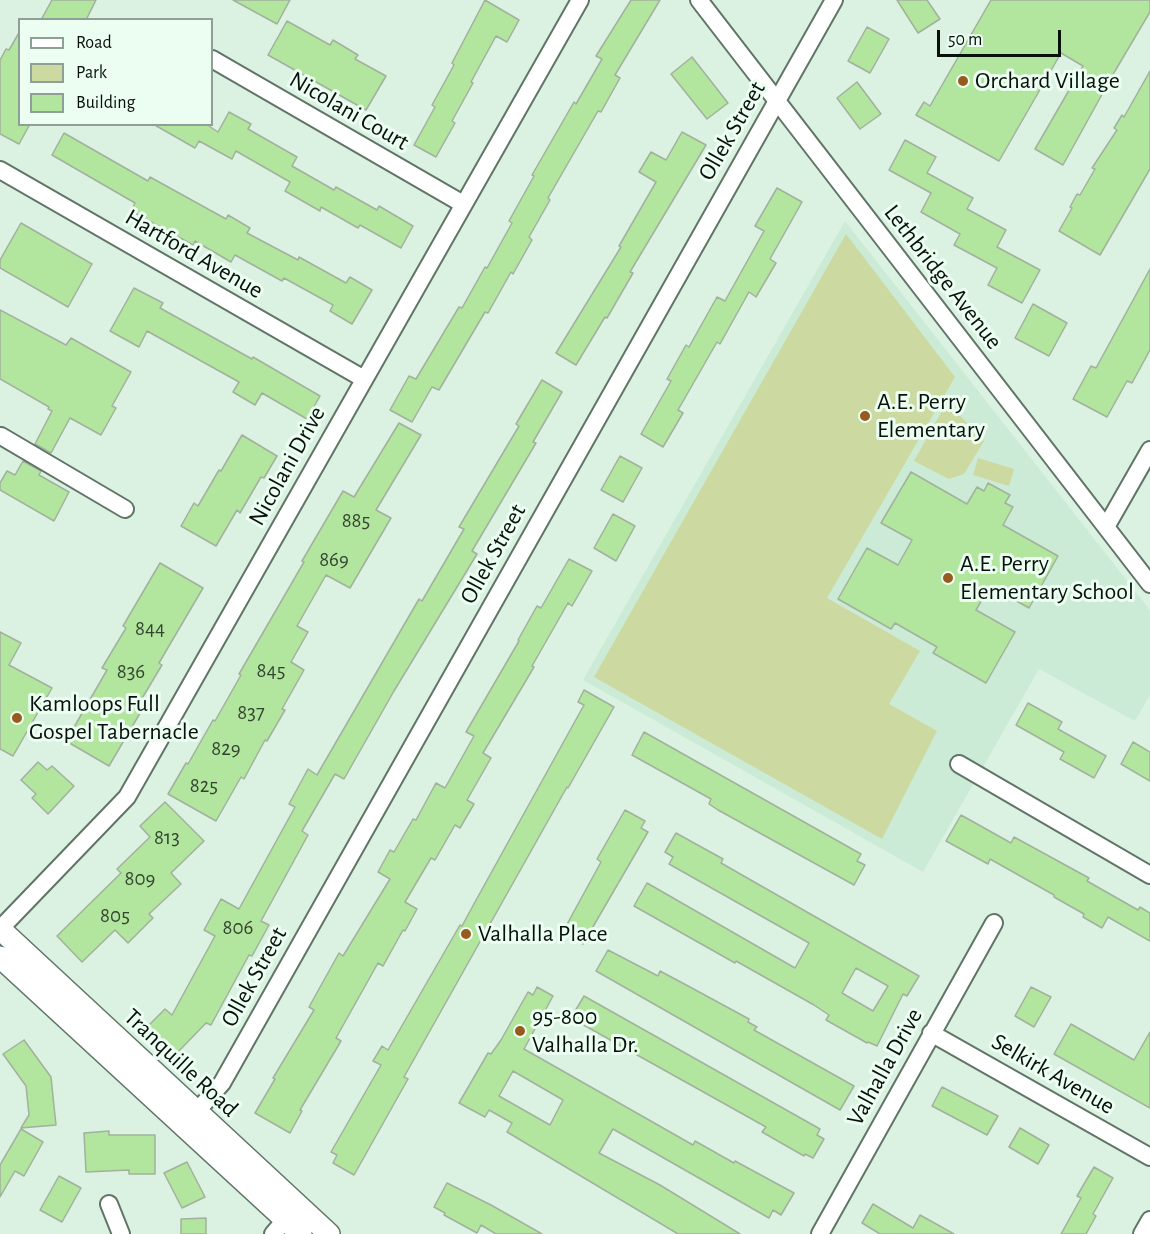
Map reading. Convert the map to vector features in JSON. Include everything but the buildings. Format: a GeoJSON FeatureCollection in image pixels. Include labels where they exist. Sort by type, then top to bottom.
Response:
{"type":"FeatureCollection","features":[{"type":"Feature","properties":{"kind":"main road","name":"Tranquille Road"},"geometry":{"type":"LineString","coordinates":[[0,929],[301,1234]]}},
{"type":"Feature","properties":{"kind":"main road","name":"Tranquille Road"},"geometry":{"type":"LineString","coordinates":[[6,963],[190,1119]]}},
{"type":"Feature","properties":{"kind":"main road","name":"Tranquille Road"},"geometry":{"type":"LineString","coordinates":[[285,1220],[329,1234]]}},
{"type":"Feature","properties":{"kind":"street","name":"Nicolani Drive"},"geometry":{"type":"LineString","coordinates":[[0,929],[126,797],[579,0]]}},
{"type":"Feature","properties":{"kind":"street","name":"Lethbridge Avenue"},"geometry":{"type":"LineString","coordinates":[[699,0],[1150,584]]}},
{"type":"Feature","properties":{"kind":"street","name":"Ollek Street"},"geometry":{"type":"LineString","coordinates":[[190,1119],[222,1083],[834,0]]}},
{"type":"Feature","properties":{"kind":"street","name":"Nicolani Court"},"geometry":{"type":"LineString","coordinates":[[213,60],[463,204]]}},
{"type":"Feature","properties":{"kind":"street","name":"Hartford Avenue"},"geometry":{"type":"LineString","coordinates":[[0,170],[364,379]]}},
{"type":"Feature","properties":{"kind":"street"},"geometry":{"type":"LineString","coordinates":[[1,436],[125,509]]}},
{"type":"Feature","properties":{"kind":"street"},"geometry":{"type":"LineString","coordinates":[[1106,527],[1150,450]]}},
{"type":"Feature","properties":{"kind":"street"},"geometry":{"type":"LineString","coordinates":[[959,764],[1150,875]]}},
{"type":"Feature","properties":{"kind":"street","name":"Valhalla Drive"},"geometry":{"type":"LineString","coordinates":[[820,1234],[994,924]]}},
{"type":"Feature","properties":{"kind":"street"},"geometry":{"type":"LineString","coordinates":[[0,929],[6,963]]}},
{"type":"Feature","properties":{"kind":"street","name":"Selkirk Avenue"},"geometry":{"type":"LineString","coordinates":[[932,1033],[1150,1157]]}},
{"type":"Feature","properties":{"kind":"street"},"geometry":{"type":"LineString","coordinates":[[110,1204],[121,1234]]}},
{"type":"Feature","properties":{"kind":"street"},"geometry":{"type":"LineString","coordinates":[[1142,1234],[1150,1220]]}},
{"type":"Feature","properties":{"kind":"shaded area","name":"A.E. Perry Elementary"},"geometry":{"type":"Polygon","coordinates":[[[845,221],[1150,610],[1150,695],[1135,721],[1039,669],[923,872],[583,680],[845,221]]]}},
{"type":"Feature","properties":{"kind":"green space"},"geometry":{"type":"Polygon","coordinates":[[[846,234],[955,377],[827,598],[920,651],[889,704],[937,731],[882,839],[594,677],[846,234]]]}},
{"type":"Feature","properties":{"kind":"green space"},"geometry":{"type":"Polygon","coordinates":[[[947,402],[984,441],[964,474],[949,479],[914,461],[947,402]]]}},
{"type":"Feature","properties":{"kind":"green space"},"geometry":{"type":"Polygon","coordinates":[[[978,458],[1014,469],[1009,486],[973,475],[978,458]]]}},
{"type":"Feature","properties":{"kind":"place","name":"Orchard Village"},"geometry":{"type":"Point","coordinates":[963,81]}},
{"type":"Feature","properties":{"kind":"place","name":"A.E. Perry Elementary"},"geometry":{"type":"Point","coordinates":[865,416]}},
{"type":"Feature","properties":{"kind":"place","name":"A.E. Perry Elementary School"},"geometry":{"type":"Point","coordinates":[948,578]}},
{"type":"Feature","properties":{"kind":"place","name":"Kamloops Full Gospel Tabernacle"},"geometry":{"type":"Point","coordinates":[17,718]}},
{"type":"Feature","properties":{"kind":"place","name":"Valhalla Place"},"geometry":{"type":"Point","coordinates":[466,934]}},
{"type":"Feature","properties":{"kind":"place","name":"95-800 Valhalla Dr."},"geometry":{"type":"Point","coordinates":[520,1031]}}]}
